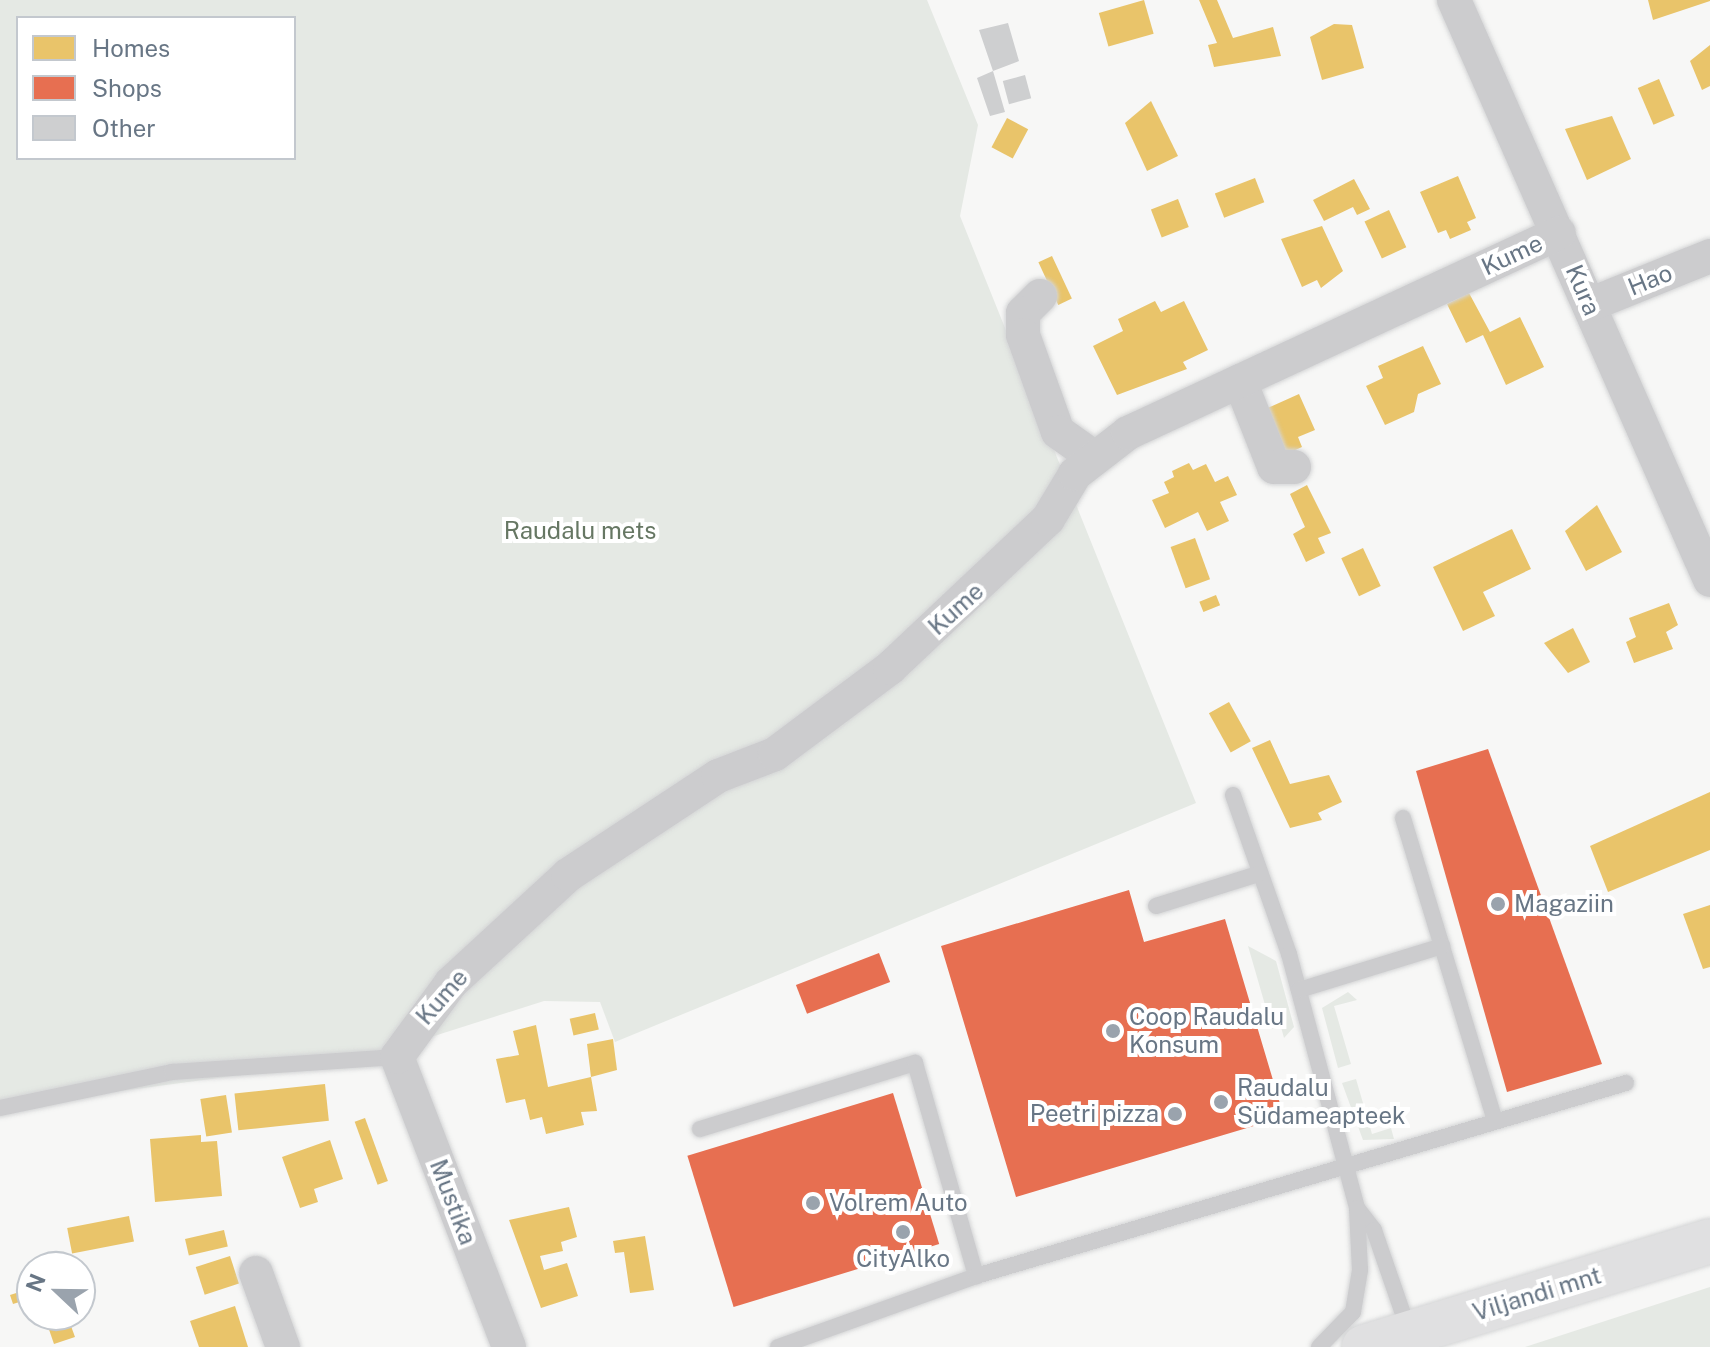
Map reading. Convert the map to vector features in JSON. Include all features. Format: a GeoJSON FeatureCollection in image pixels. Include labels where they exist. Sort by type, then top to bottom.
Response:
{"type":"FeatureCollection","features":[{"type":"Feature","properties":{"kind":"main road","name":"Viljandi mnt"},"geometry":{"type":"LineString","coordinates":[[1364,1347],[1710,1241]]}},
{"type":"Feature","properties":{"kind":"street","name":"Kura"},"geometry":{"type":"LineString","coordinates":[[1454,0],[1710,580]]}},
{"type":"Feature","properties":{"kind":"street","name":"Kume"},"geometry":{"type":"LineString","coordinates":[[397,1057],[451,983],[568,875],[718,776],[775,754],[890,668],[977,592],[1095,458],[1128,433],[1559,233]]}},
{"type":"Feature","properties":{"kind":"street","name":"Hao"},"geometry":{"type":"LineString","coordinates":[[1589,305],[1710,256]]}},
{"type":"Feature","properties":{"kind":"street"},"geometry":{"type":"LineString","coordinates":[[1040,296],[1022,316],[1023,335],[1058,432],[1095,458]]}},
{"type":"Feature","properties":{"kind":"street"},"geometry":{"type":"LineString","coordinates":[[1240,381],[1274,467],[1294,467]]}},
{"type":"Feature","properties":{"kind":"street","name":"Mustika"},"geometry":{"type":"LineString","coordinates":[[397,1057],[509,1347]]}},
{"type":"Feature","properties":{"kind":"street"},"geometry":{"type":"LineString","coordinates":[[256,1273],[283,1347]]}},
{"type":"Feature","properties":{"kind":"lane"},"geometry":{"type":"LineString","coordinates":[[1233,795],[1299,990],[1357,1208],[1360,1270],[1353,1312],[1319,1347]]}},
{"type":"Feature","properties":{"kind":"lane"},"geometry":{"type":"LineString","coordinates":[[1403,818],[1495,1121]]}},
{"type":"Feature","properties":{"kind":"lane"},"geometry":{"type":"LineString","coordinates":[[1156,906],[1258,874]]}},
{"type":"Feature","properties":{"kind":"lane"},"geometry":{"type":"LineString","coordinates":[[1299,990],[1442,946]]}},
{"type":"Feature","properties":{"kind":"lane"},"geometry":{"type":"LineString","coordinates":[[0,1108],[172,1072],[397,1057]]}},
{"type":"Feature","properties":{"kind":"lane"},"geometry":{"type":"LineString","coordinates":[[700,1129],[915,1063],[976,1276]]}},
{"type":"Feature","properties":{"kind":"lane"},"geometry":{"type":"LineString","coordinates":[[778,1347],[976,1276],[1626,1083]]}},
{"type":"Feature","properties":{"kind":"lane"},"geometry":{"type":"LineString","coordinates":[[1357,1208],[1374,1230],[1409,1333]]}},
{"type":"Feature","properties":{"kind":"green space","name":"Raudalu mets"},"geometry":{"type":"Polygon","coordinates":[[[0,0],[927,0],[978,125],[960,216],[1196,803],[615,1042],[600,1002],[544,1001],[362,1059],[0,1107],[0,0]]]}},
{"type":"Feature","properties":{"kind":"green space"},"geometry":{"type":"Polygon","coordinates":[[[1248,946],[1276,961],[1294,1027],[1284,1038],[1281,1027],[1272,1029],[1248,946]]]}},
{"type":"Feature","properties":{"kind":"green space"},"geometry":{"type":"Polygon","coordinates":[[[1348,992],[1357,1000],[1334,1006],[1351,1064],[1338,1068],[1322,1008],[1348,992]]]}},
{"type":"Feature","properties":{"kind":"green space"},"geometry":{"type":"Polygon","coordinates":[[[1356,1079],[1372,1134],[1391,1128],[1394,1139],[1363,1140],[1342,1083],[1356,1079]]]}},
{"type":"Feature","properties":{"kind":"green space"},"geometry":{"type":"Polygon","coordinates":[[[1710,1287],[1710,1347],[1525,1347],[1710,1287]]]}},
{"type":"Feature","properties":{"kind":"building: Homes"},"geometry":{"type":"Polygon","coordinates":[[[1144,0],[1154,34],[1108,47],[1099,13],[1144,0]]]}},
{"type":"Feature","properties":{"kind":"building: Homes"},"geometry":{"type":"Polygon","coordinates":[[[1199,0],[1217,0],[1233,38],[1273,27],[1281,56],[1214,67],[1208,45],[1217,43],[1199,0]]]}},
{"type":"Feature","properties":{"kind":"building: Homes"},"geometry":{"type":"Polygon","coordinates":[[[1648,0],[1710,0],[1710,1],[1653,20],[1648,0]]]}},
{"type":"Feature","properties":{"kind":"building: Homes"},"geometry":{"type":"Polygon","coordinates":[[[1334,24],[1352,25],[1364,68],[1322,80],[1310,37],[1334,24]]]}},
{"type":"Feature","properties":{"kind":"building: Homes"},"geometry":{"type":"Polygon","coordinates":[[[1710,45],[1710,86],[1702,90],[1690,61],[1710,45]]]}},
{"type":"Feature","properties":{"kind":"building: Homes"},"geometry":{"type":"Polygon","coordinates":[[[1659,79],[1675,116],[1653,125],[1638,88],[1659,79]]]}},
{"type":"Feature","properties":{"kind":"building: Homes"},"geometry":{"type":"Polygon","coordinates":[[[1151,101],[1178,156],[1147,171],[1125,123],[1151,101]]]}},
{"type":"Feature","properties":{"kind":"building: Homes"},"geometry":{"type":"Polygon","coordinates":[[[1612,116],[1631,159],[1587,180],[1565,129],[1612,116]]]}},
{"type":"Feature","properties":{"kind":"building: Homes"},"geometry":{"type":"Polygon","coordinates":[[[1007,118],[1028,129],[1013,158],[992,147],[1007,118]]]}},
{"type":"Feature","properties":{"kind":"building: Homes"},"geometry":{"type":"Polygon","coordinates":[[[1458,176],[1476,218],[1467,222],[1471,230],[1450,239],[1446,230],[1438,233],[1420,192],[1458,176]]]}},
{"type":"Feature","properties":{"kind":"building: Homes"},"geometry":{"type":"Polygon","coordinates":[[[1255,178],[1264,202],[1224,218],[1215,193],[1255,178]]]}},
{"type":"Feature","properties":{"kind":"building: Homes"},"geometry":{"type":"Polygon","coordinates":[[[1354,179],[1370,209],[1357,215],[1353,207],[1324,221],[1313,200],[1354,179]]]}},
{"type":"Feature","properties":{"kind":"building: Homes"},"geometry":{"type":"Polygon","coordinates":[[[1178,199],[1189,227],[1162,237],[1151,209],[1178,199]]]}},
{"type":"Feature","properties":{"kind":"building: Homes"},"geometry":{"type":"Polygon","coordinates":[[[1389,210],[1406,247],[1382,259],[1365,221],[1389,210]]]}},
{"type":"Feature","properties":{"kind":"building: Homes"},"geometry":{"type":"Polygon","coordinates":[[[1322,226],[1343,271],[1321,288],[1317,280],[1302,287],[1281,239],[1322,226]]]}},
{"type":"Feature","properties":{"kind":"building: Homes"},"geometry":{"type":"Polygon","coordinates":[[[1052,256],[1072,299],[1058,305],[1038,262],[1052,256]]]}},
{"type":"Feature","properties":{"kind":"building: Homes"},"geometry":{"type":"Polygon","coordinates":[[[1469,293],[1490,332],[1520,317],[1544,367],[1506,385],[1483,335],[1466,343],[1447,304],[1469,293]]]}},
{"type":"Feature","properties":{"kind":"building: Homes"},"geometry":{"type":"Polygon","coordinates":[[[1155,301],[1161,312],[1184,301],[1208,350],[1183,362],[1187,369],[1117,395],[1093,346],[1123,331],[1118,319],[1155,301]]]}},
{"type":"Feature","properties":{"kind":"building: Homes"},"geometry":{"type":"Polygon","coordinates":[[[1423,346],[1441,384],[1418,394],[1414,412],[1385,425],[1366,386],[1383,378],[1378,366],[1423,346]]]}},
{"type":"Feature","properties":{"kind":"building: Homes"},"geometry":{"type":"Polygon","coordinates":[[[1299,394],[1315,430],[1298,437],[1302,447],[1282,456],[1261,411],[1299,394]]]}},
{"type":"Feature","properties":{"kind":"building: Homes"},"geometry":{"type":"Polygon","coordinates":[[[1189,463],[1193,470],[1206,464],[1215,482],[1228,476],[1237,495],[1220,502],[1229,521],[1207,531],[1198,512],[1165,528],[1152,500],[1169,493],[1164,482],[1174,477],[1172,471],[1189,463]]]}},
{"type":"Feature","properties":{"kind":"building: Homes"},"geometry":{"type":"Polygon","coordinates":[[[1307,485],[1331,533],[1318,538],[1325,553],[1306,562],[1293,534],[1305,527],[1290,494],[1307,485]]]}},
{"type":"Feature","properties":{"kind":"building: Homes"},"geometry":{"type":"Polygon","coordinates":[[[1597,505],[1622,552],[1586,571],[1565,531],[1597,505]]]}},
{"type":"Feature","properties":{"kind":"building: Homes"},"geometry":{"type":"Polygon","coordinates":[[[1512,529],[1531,569],[1483,592],[1495,616],[1463,631],[1433,567],[1512,529]]]}},
{"type":"Feature","properties":{"kind":"building: Homes"},"geometry":{"type":"Polygon","coordinates":[[[1195,538],[1210,579],[1186,588],[1171,547],[1195,538]]]}},
{"type":"Feature","properties":{"kind":"building: Homes"},"geometry":{"type":"Polygon","coordinates":[[[1363,548],[1381,586],[1359,596],[1341,558],[1363,548]]]}},
{"type":"Feature","properties":{"kind":"building: Homes"},"geometry":{"type":"Polygon","coordinates":[[[1216,595],[1220,605],[1203,612],[1199,602],[1216,595]]]}},
{"type":"Feature","properties":{"kind":"building: Homes"},"geometry":{"type":"Polygon","coordinates":[[[1669,603],[1678,625],[1666,632],[1673,649],[1634,663],[1626,642],[1636,637],[1629,618],[1669,603]]]}},
{"type":"Feature","properties":{"kind":"building: Homes"},"geometry":{"type":"Polygon","coordinates":[[[1573,628],[1590,662],[1568,673],[1544,643],[1573,628]]]}},
{"type":"Feature","properties":{"kind":"building: Homes"},"geometry":{"type":"Polygon","coordinates":[[[1229,702],[1251,741],[1231,753],[1209,713],[1229,702]]]}},
{"type":"Feature","properties":{"kind":"building: Homes"},"geometry":{"type":"Polygon","coordinates":[[[1270,740],[1290,784],[1329,775],[1342,802],[1318,813],[1322,820],[1290,828],[1252,748],[1270,740]]]}},
{"type":"Feature","properties":{"kind":"building: Homes"},"geometry":{"type":"Polygon","coordinates":[[[1710,792],[1710,850],[1608,892],[1590,846],[1710,792]]]}},
{"type":"Feature","properties":{"kind":"building: Homes"},"geometry":{"type":"Polygon","coordinates":[[[1710,905],[1710,967],[1703,969],[1683,914],[1710,905]]]}},
{"type":"Feature","properties":{"kind":"building: Homes"},"geometry":{"type":"Polygon","coordinates":[[[595,1013],[599,1030],[573,1035],[570,1019],[595,1013]]]}},
{"type":"Feature","properties":{"kind":"building: Homes"},"geometry":{"type":"Polygon","coordinates":[[[536,1025],[548,1087],[591,1077],[597,1111],[581,1112],[584,1125],[546,1134],[542,1117],[530,1120],[525,1099],[506,1103],[496,1059],[519,1055],[513,1031],[536,1025]]]}},
{"type":"Feature","properties":{"kind":"building: Homes"},"geometry":{"type":"Polygon","coordinates":[[[613,1039],[617,1070],[591,1077],[587,1044],[613,1039]]]}},
{"type":"Feature","properties":{"kind":"building: Homes"},"geometry":{"type":"Polygon","coordinates":[[[325,1084],[329,1121],[238,1130],[234,1094],[325,1084]]]}},
{"type":"Feature","properties":{"kind":"building: Homes"},"geometry":{"type":"Polygon","coordinates":[[[226,1095],[232,1133],[206,1137],[200,1099],[226,1095]]]}},
{"type":"Feature","properties":{"kind":"building: Homes"},"geometry":{"type":"Polygon","coordinates":[[[365,1118],[388,1181],[378,1185],[355,1122],[365,1118]]]}},
{"type":"Feature","properties":{"kind":"building: Homes"},"geometry":{"type":"Polygon","coordinates":[[[201,1135],[201,1142],[217,1141],[222,1196],[155,1202],[150,1139],[201,1135]]]}},
{"type":"Feature","properties":{"kind":"building: Homes"},"geometry":{"type":"Polygon","coordinates":[[[330,1140],[343,1179],[314,1189],[318,1202],[300,1208],[282,1157],[330,1140]]]}},
{"type":"Feature","properties":{"kind":"building: Homes"},"geometry":{"type":"Polygon","coordinates":[[[569,1207],[577,1237],[561,1242],[563,1251],[540,1256],[544,1270],[567,1263],[578,1296],[541,1308],[509,1220],[569,1207]]]}},
{"type":"Feature","properties":{"kind":"building: Homes"},"geometry":{"type":"Polygon","coordinates":[[[129,1216],[134,1242],[72,1251],[67,1228],[129,1216]]]}},
{"type":"Feature","properties":{"kind":"building: Homes"},"geometry":{"type":"Polygon","coordinates":[[[224,1230],[228,1247],[189,1256],[185,1239],[224,1230]]]}},
{"type":"Feature","properties":{"kind":"building: Homes"},"geometry":{"type":"Polygon","coordinates":[[[645,1236],[654,1290],[630,1293],[624,1252],[615,1253],[613,1241],[645,1236]]]}},
{"type":"Feature","properties":{"kind":"building: Homes"},"geometry":{"type":"Polygon","coordinates":[[[230,1256],[239,1284],[205,1295],[196,1267],[230,1256]]]}},
{"type":"Feature","properties":{"kind":"building: Homes"},"geometry":{"type":"Polygon","coordinates":[[[16,1293],[16,1303],[13,1304],[10,1295],[16,1293]]]}},
{"type":"Feature","properties":{"kind":"building: Homes"},"geometry":{"type":"Polygon","coordinates":[[[235,1306],[248,1347],[199,1347],[190,1321],[235,1306]]]}},
{"type":"Feature","properties":{"kind":"building: Homes"},"geometry":{"type":"Polygon","coordinates":[[[50,1331],[73,1331],[75,1337],[54,1344],[50,1331]]]}},
{"type":"Feature","properties":{"kind":"building: Shops","name":"Magaziin"},"geometry":{"type":"Polygon","coordinates":[[[1488,749],[1602,1064],[1507,1092],[1416,771],[1488,749]]]}},
{"type":"Feature","properties":{"kind":"building: Shops","name":"Coop Raudalu Konsum"},"geometry":{"type":"Polygon","coordinates":[[[1129,890],[1144,942],[1225,919],[1284,1117],[1016,1197],[941,946],[1129,890]]]}},
{"type":"Feature","properties":{"kind":"building: Shops"},"geometry":{"type":"Polygon","coordinates":[[[879,953],[890,982],[807,1014],[796,985],[879,953]]]}},
{"type":"Feature","properties":{"kind":"building: Shops","name":"Volrem Auto"},"geometry":{"type":"Polygon","coordinates":[[[893,1093],[939,1244],[734,1307],[687,1156],[893,1093]]]}},
{"type":"Feature","properties":{"kind":"building: Other"},"geometry":{"type":"Polygon","coordinates":[[[1008,23],[1019,61],[993,71],[979,30],[1008,23]]]}},
{"type":"Feature","properties":{"kind":"building: Other"},"geometry":{"type":"Polygon","coordinates":[[[993,71],[1005,112],[990,116],[977,78],[993,71]]]}},
{"type":"Feature","properties":{"kind":"building: Other"},"geometry":{"type":"Polygon","coordinates":[[[1025,75],[1031,98],[1009,104],[1003,81],[1025,75]]]}},
{"type":"Feature","properties":{"kind":"place","name":"Magaziin"},"geometry":{"type":"Point","coordinates":[1498,904]}},
{"type":"Feature","properties":{"kind":"place","name":"Coop Raudalu Konsum"},"geometry":{"type":"Point","coordinates":[1113,1031]}},
{"type":"Feature","properties":{"kind":"place","name":"Raudalu Südameapteek"},"geometry":{"type":"Point","coordinates":[1221,1102]}},
{"type":"Feature","properties":{"kind":"place","name":"Peetri pizza"},"geometry":{"type":"Point","coordinates":[1175,1114]}},
{"type":"Feature","properties":{"kind":"place","name":"Volrem Auto"},"geometry":{"type":"Point","coordinates":[813,1203]}},
{"type":"Feature","properties":{"kind":"place","name":"CityAlko"},"geometry":{"type":"Point","coordinates":[903,1232]}}]}
